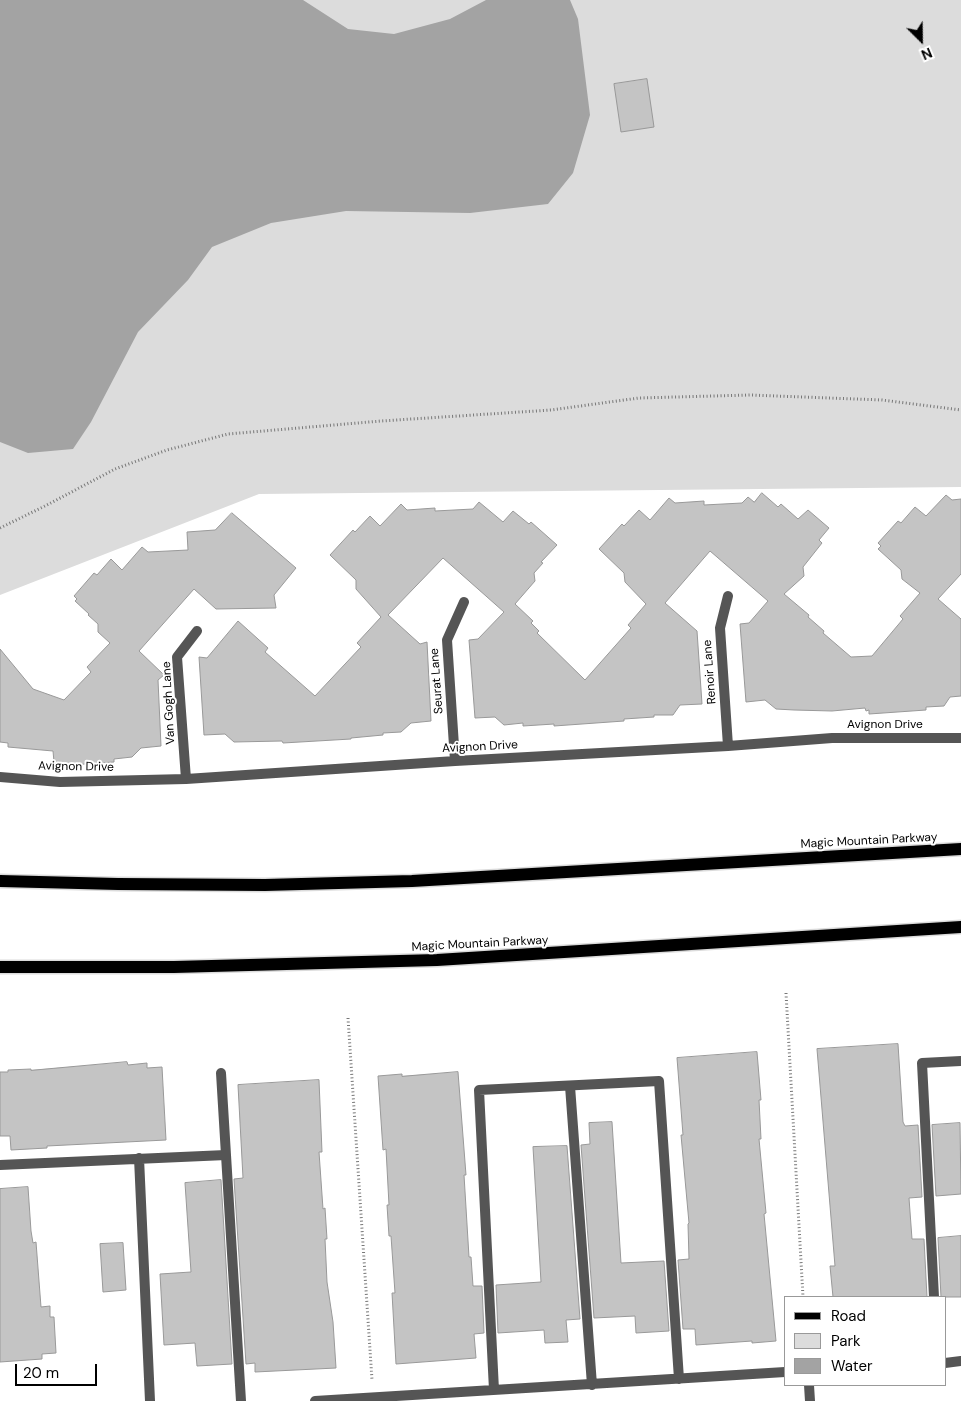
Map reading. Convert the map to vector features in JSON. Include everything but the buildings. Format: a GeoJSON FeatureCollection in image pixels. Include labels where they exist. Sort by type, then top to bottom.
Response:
{"type":"FeatureCollection","features":[{"type":"Feature","properties":{"kind":"main road","name":"Magic Mountain Parkway"},"geometry":{"type":"LineString","coordinates":[[0,882],[265,885],[412,881],[961,849]]}},
{"type":"Feature","properties":{"kind":"main road","name":"Magic Mountain Parkway"},"geometry":{"type":"LineString","coordinates":[[0,966],[174,968],[437,960],[961,927]]}},
{"type":"Feature","properties":{"kind":"lane","name":"Renoir Lane"},"geometry":{"type":"LineString","coordinates":[[728,596],[720,628],[728,746]]}},
{"type":"Feature","properties":{"kind":"lane","name":"Seurat Lane"},"geometry":{"type":"LineString","coordinates":[[455,761],[447,640],[464,602]]}},
{"type":"Feature","properties":{"kind":"lane","name":"Van Gogh Lane"},"geometry":{"type":"LineString","coordinates":[[186,779],[177,657],[197,631]]}},
{"type":"Feature","properties":{"kind":"lane","name":"Avignon Drive"},"geometry":{"type":"LineString","coordinates":[[0,777],[60,782],[186,779],[832,738],[961,738]]}},
{"type":"Feature","properties":{"kind":"lane"},"geometry":{"type":"LineString","coordinates":[[934,1296],[922,1063],[961,1062]]}},
{"type":"Feature","properties":{"kind":"lane"},"geometry":{"type":"LineString","coordinates":[[221,1074],[241,1401]]}},
{"type":"Feature","properties":{"kind":"lane"},"geometry":{"type":"LineString","coordinates":[[494,1390],[479,1090],[659,1081],[679,1379]]}},
{"type":"Feature","properties":{"kind":"lane"},"geometry":{"type":"LineString","coordinates":[[570,1086],[592,1385]]}},
{"type":"Feature","properties":{"kind":"lane"},"geometry":{"type":"LineString","coordinates":[[0,1165],[226,1155]]}},
{"type":"Feature","properties":{"kind":"lane"},"geometry":{"type":"LineString","coordinates":[[139,1158],[150,1401]]}},
{"type":"Feature","properties":{"kind":"lane"},"geometry":{"type":"LineString","coordinates":[[946,1363],[961,1362]]}},
{"type":"Feature","properties":{"kind":"lane"},"geometry":{"type":"LineString","coordinates":[[315,1401],[373,1399],[784,1372]]}},
{"type":"Feature","properties":{"kind":"lane"},"geometry":{"type":"LineString","coordinates":[[809,1386],[810,1401]]}},
{"type":"Feature","properties":{"kind":"path"},"geometry":{"type":"LineString","coordinates":[[0,528],[115,469],[167,450],[228,434],[381,421],[550,410],[639,398],[750,395],[873,400],[961,410]]}},
{"type":"Feature","properties":{"kind":"path"},"geometry":{"type":"LineString","coordinates":[[786,993],[803,1296]]}},
{"type":"Feature","properties":{"kind":"path"},"geometry":{"type":"LineString","coordinates":[[348,1018],[373,1399]]}},
{"type":"Feature","properties":{"kind":"green space"},"geometry":{"type":"Polygon","coordinates":[[[0,0],[961,0],[961,487],[259,494],[0,595],[0,0]]]}},
{"type":"Feature","properties":{"kind":"water"},"geometry":{"type":"Polygon","coordinates":[[[0,0],[303,0],[348,29],[394,34],[450,19],[486,0],[570,0],[578,19],[590,115],[573,173],[548,204],[470,213],[346,211],[271,223],[212,247],[188,280],[138,332],[91,422],[73,449],[28,453],[0,442],[0,0]]]}}]}
